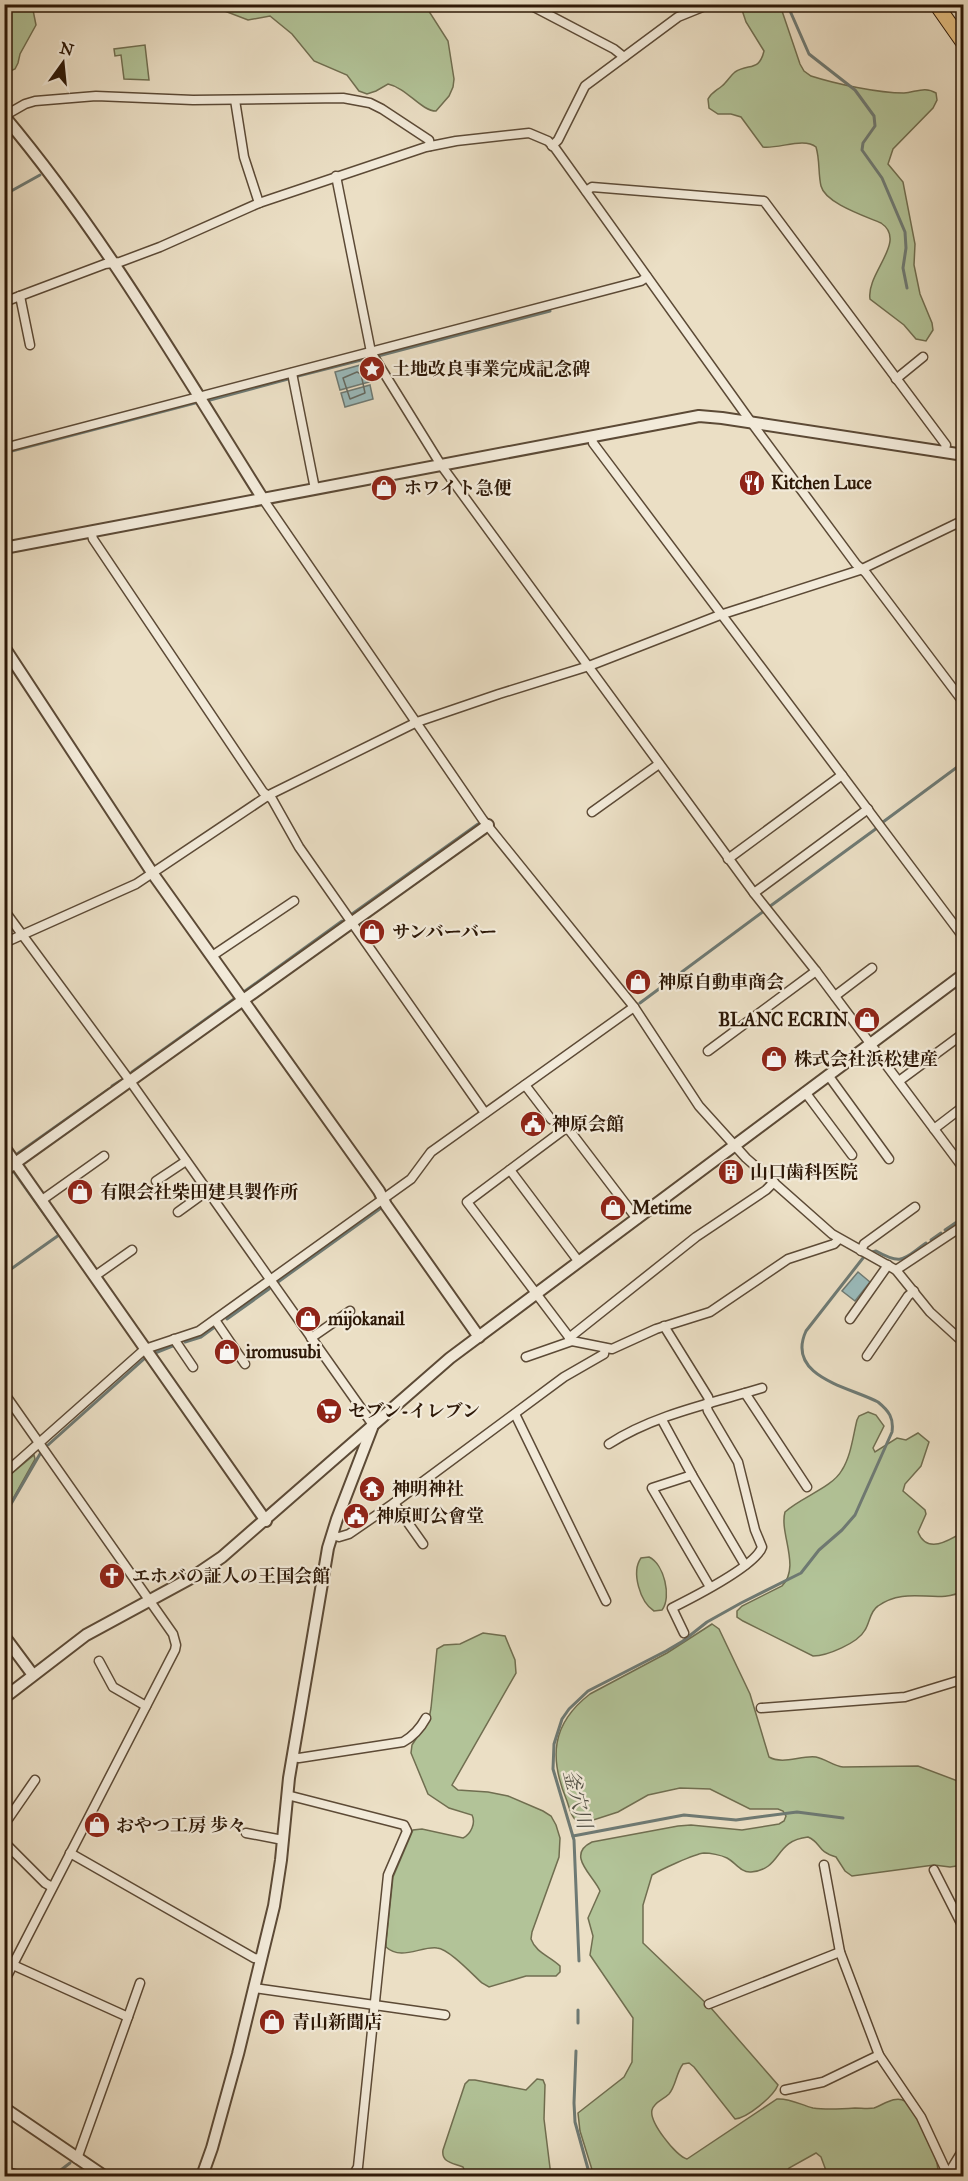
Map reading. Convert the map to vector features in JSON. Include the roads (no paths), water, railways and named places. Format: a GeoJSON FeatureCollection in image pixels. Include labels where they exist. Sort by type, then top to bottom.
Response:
{"type":"FeatureCollection","features":[{"type":"Feature","properties":{"kind":"main road"},"geometry":{"type":"LineString","coordinates":[[936,4],[963,44]]}},
{"type":"Feature","properties":{"kind":"street"},"geometry":{"type":"LineString","coordinates":[[528,4],[614,49],[624,57]]}},
{"type":"Feature","properties":{"kind":"street"},"geometry":{"type":"LineString","coordinates":[[552,146],[558,140],[585,86],[678,17],[710,4]]}},
{"type":"Feature","properties":{"kind":"street"},"geometry":{"type":"LineString","coordinates":[[430,146],[429,140],[382,109],[357,99],[193,100],[96,96],[35,101],[4,116],[42,162],[113,263],[263,499],[488,825],[634,1007],[699,1106],[734,1146],[839,1239],[892,1268],[938,1320],[963,1343]]}},
{"type":"Feature","properties":{"kind":"street"},"geometry":{"type":"LineString","coordinates":[[235,100],[244,157],[259,203]]}},
{"type":"Feature","properties":{"kind":"street"},"geometry":{"type":"LineString","coordinates":[[4,302],[160,247],[259,203],[430,146],[519,133],[539,135],[552,146],[586,191],[751,422],[963,704]]}},
{"type":"Feature","properties":{"kind":"street"},"geometry":{"type":"LineString","coordinates":[[336,176],[371,352],[441,465],[754,893],[816,970],[963,1169]]}},
{"type":"Feature","properties":{"kind":"street"},"geometry":{"type":"LineString","coordinates":[[586,191],[592,187],[764,201],[946,445],[945,452]]}},
{"type":"Feature","properties":{"kind":"street"},"geometry":{"type":"LineString","coordinates":[[4,448],[641,281],[647,277]]}},
{"type":"Feature","properties":{"kind":"street"},"geometry":{"type":"LineString","coordinates":[[20,297],[30,345]]}},
{"type":"Feature","properties":{"kind":"street"},"geometry":{"type":"LineString","coordinates":[[896,379],[923,357]]}},
{"type":"Feature","properties":{"kind":"street"},"geometry":{"type":"LineString","coordinates":[[292,373],[315,489]]}},
{"type":"Feature","properties":{"kind":"street"},"geometry":{"type":"LineString","coordinates":[[4,548],[699,416],[963,455]]}},
{"type":"Feature","properties":{"kind":"street"},"geometry":{"type":"LineString","coordinates":[[592,436],[593,443],[720,615],[743,642],[963,938]]}},
{"type":"Feature","properties":{"kind":"street"},"geometry":{"type":"LineString","coordinates":[[4,943],[22,937],[136,884],[267,796],[417,722],[589,666],[720,615],[861,569],[963,520]]}},
{"type":"Feature","properties":{"kind":"street"},"geometry":{"type":"LineString","coordinates":[[91,531],[93,539],[263,792],[272,799],[299,847],[485,1113]]}},
{"type":"Feature","properties":{"kind":"street"},"geometry":{"type":"LineString","coordinates":[[4,647],[153,874],[479,1337]]}},
{"type":"Feature","properties":{"kind":"street"},"geometry":{"type":"LineString","coordinates":[[592,812],[659,764]]}},
{"type":"Feature","properties":{"kind":"street"},"geometry":{"type":"LineString","coordinates":[[729,859],[842,775]]}},
{"type":"Feature","properties":{"kind":"street"},"geometry":{"type":"LineString","coordinates":[[754,893],[868,809]]}},
{"type":"Feature","properties":{"kind":"street"},"geometry":{"type":"LineString","coordinates":[[4,1171],[488,825]]}},
{"type":"Feature","properties":{"kind":"street"},"geometry":{"type":"LineString","coordinates":[[212,956],[294,901]]}},
{"type":"Feature","properties":{"kind":"street"},"geometry":{"type":"LineString","coordinates":[[4,910],[130,1081],[373,1425]]}},
{"type":"Feature","properties":{"kind":"street"},"geometry":{"type":"LineString","coordinates":[[835,996],[872,968]]}},
{"type":"Feature","properties":{"kind":"street"},"geometry":{"type":"LineString","coordinates":[[708,1051],[816,970]]}},
{"type":"Feature","properties":{"kind":"street"},"geometry":{"type":"LineString","coordinates":[[4,1698],[86,1635],[212,1564],[266,1521],[442,1365],[963,974]]}},
{"type":"Feature","properties":{"kind":"street"},"geometry":{"type":"LineString","coordinates":[[4,1474],[145,1349],[198,1331],[215,1320],[411,1179],[430,1152],[634,1007]]}},
{"type":"Feature","properties":{"kind":"street"},"geometry":{"type":"LineString","coordinates":[[899,1081],[963,1033]]}},
{"type":"Feature","properties":{"kind":"street"},"geometry":{"type":"LineString","coordinates":[[828,1076],[889,1159]]}},
{"type":"Feature","properties":{"kind":"street"},"geometry":{"type":"LineString","coordinates":[[525,1084],[551,1119],[570,1131],[637,1219]]}},
{"type":"Feature","properties":{"kind":"street"},"geometry":{"type":"LineString","coordinates":[[805,1092],[852,1155]]}},
{"type":"Feature","properties":{"kind":"street"},"geometry":{"type":"LineString","coordinates":[[934,1129],[963,1106]]}},
{"type":"Feature","properties":{"kind":"street"},"geometry":{"type":"LineString","coordinates":[[566,1128],[467,1202],[571,1339],[612,1349],[664,1326],[710,1312],[788,1258],[834,1244],[839,1239]]}},
{"type":"Feature","properties":{"kind":"street"},"geometry":{"type":"LineString","coordinates":[[4,1147],[266,1521]]}},
{"type":"Feature","properties":{"kind":"street"},"geometry":{"type":"LineString","coordinates":[[42,1200],[104,1156]]}},
{"type":"Feature","properties":{"kind":"street"},"geometry":{"type":"LineString","coordinates":[[156,1181],[186,1161]]}},
{"type":"Feature","properties":{"kind":"street"},"geometry":{"type":"LineString","coordinates":[[510,1170],[579,1262]]}},
{"type":"Feature","properties":{"kind":"street"},"geometry":{"type":"LineString","coordinates":[[526,1358],[571,1339],[696,1237],[766,1190],[774,1182]]}},
{"type":"Feature","properties":{"kind":"street"},"geometry":{"type":"LineString","coordinates":[[178,1212],[207,1191]]}},
{"type":"Feature","properties":{"kind":"street"},"geometry":{"type":"LineString","coordinates":[[861,1251],[864,1244],[915,1207]]}},
{"type":"Feature","properties":{"kind":"street"},"geometry":{"type":"LineString","coordinates":[[850,1319],[892,1268],[963,1225]]}},
{"type":"Feature","properties":{"kind":"street"},"geometry":{"type":"LineString","coordinates":[[95,1276],[132,1250]]}},
{"type":"Feature","properties":{"kind":"street"},"geometry":{"type":"LineString","coordinates":[[867,1356],[908,1296],[914,1292]]}},
{"type":"Feature","properties":{"kind":"street"},"geometry":{"type":"LineString","coordinates":[[311,1338],[350,1311]]}},
{"type":"Feature","properties":{"kind":"street"},"geometry":{"type":"LineString","coordinates":[[215,1320],[245,1364]]}},
{"type":"Feature","properties":{"kind":"street"},"geometry":{"type":"LineString","coordinates":[[664,1326],[708,1397],[708,1404],[738,1462],[755,1530],[762,1544],[759,1554],[745,1565],[672,1608],[684,1633]]}},
{"type":"Feature","properties":{"kind":"street"},"geometry":{"type":"LineString","coordinates":[[174,1339],[193,1367]]}},
{"type":"Feature","properties":{"kind":"street"},"geometry":{"type":"LineString","coordinates":[[332,1535],[339,1537],[349,1534],[564,1377],[604,1354],[605,1348]]}},
{"type":"Feature","properties":{"kind":"street"},"geometry":{"type":"LineString","coordinates":[[609,1444],[628,1432],[762,1388]]}},
{"type":"Feature","properties":{"kind":"street"},"geometry":{"type":"LineString","coordinates":[[4,1393],[173,1634],[176,1645],[4,1982]]}},
{"type":"Feature","properties":{"kind":"street"},"geometry":{"type":"LineString","coordinates":[[745,1393],[807,1487]]}},
{"type":"Feature","properties":{"kind":"street"},"geometry":{"type":"LineString","coordinates":[[515,1414],[606,1601]]}},
{"type":"Feature","properties":{"kind":"street"},"geometry":{"type":"LineString","coordinates":[[662,1420],[745,1565]]}},
{"type":"Feature","properties":{"kind":"street"},"geometry":{"type":"LineString","coordinates":[[202,2176],[216,2134],[277,1891],[292,1757],[332,1535],[373,1425]]}},
{"type":"Feature","properties":{"kind":"street"},"geometry":{"type":"LineString","coordinates":[[692,1475],[652,1488],[710,1587]]}},
{"type":"Feature","properties":{"kind":"street"},"geometry":{"type":"LineString","coordinates":[[394,1503],[423,1544]]}},
{"type":"Feature","properties":{"kind":"street"},"geometry":{"type":"LineString","coordinates":[[4,1636],[33,1675]]}},
{"type":"Feature","properties":{"kind":"street"},"geometry":{"type":"LineString","coordinates":[[99,1661],[113,1687],[146,1706]]}},
{"type":"Feature","properties":{"kind":"street"},"geometry":{"type":"LineString","coordinates":[[761,1708],[905,1696],[963,1679]]}},
{"type":"Feature","properties":{"kind":"street"},"geometry":{"type":"LineString","coordinates":[[292,1757],[403,1742],[421,1728],[426,1718]]}},
{"type":"Feature","properties":{"kind":"street"},"geometry":{"type":"LineString","coordinates":[[4,1825],[35,1780]]}},
{"type":"Feature","properties":{"kind":"street"},"geometry":{"type":"LineString","coordinates":[[287,1795],[404,1824],[407,1831],[388,1875],[358,2166],[353,2176]]}},
{"type":"Feature","properties":{"kind":"street"},"geometry":{"type":"LineString","coordinates":[[246,1833],[284,1840]]}},
{"type":"Feature","properties":{"kind":"street"},"geometry":{"type":"LineString","coordinates":[[4,1842],[45,1883],[52,1887]]}},
{"type":"Feature","properties":{"kind":"street"},"geometry":{"type":"LineString","coordinates":[[70,1852],[254,1958],[261,1959]]}},
{"type":"Feature","properties":{"kind":"street"},"geometry":{"type":"LineString","coordinates":[[824,1865],[840,1952],[879,2055],[918,2110],[947,2176]]}},
{"type":"Feature","properties":{"kind":"street"},"geometry":{"type":"LineString","coordinates":[[934,1870],[963,1929]]}},
{"type":"Feature","properties":{"kind":"street"},"geometry":{"type":"LineString","coordinates":[[709,2004],[840,1952]]}},
{"type":"Feature","properties":{"kind":"street"},"geometry":{"type":"LineString","coordinates":[[13,1965],[128,2017]]}},
{"type":"Feature","properties":{"kind":"street"},"geometry":{"type":"LineString","coordinates":[[77,2159],[140,1983]]}},
{"type":"Feature","properties":{"kind":"street"},"geometry":{"type":"LineString","coordinates":[[254,1988],[445,2014]]}},
{"type":"Feature","properties":{"kind":"street"},"geometry":{"type":"LineString","coordinates":[[785,2090],[823,2082],[879,2055]]}},
{"type":"Feature","properties":{"kind":"street"},"geometry":{"type":"LineString","coordinates":[[4,2108],[103,2176]]}},
{"type":"Feature","properties":{"kind":"street"},"geometry":{"type":"LineString","coordinates":[[947,2176],[963,2148]]}},
{"type":"Feature","properties":{"kind":"street"},"geometry":{"type":"LineString","coordinates":[[4,2171],[21,2176]]}},
{"type":"Feature","properties":{"kind":"water"},"geometry":{"type":"Polygon","coordinates":[[[364,364],[369,382],[340,390],[335,372],[364,364]]]}},
{"type":"Feature","properties":{"kind":"water"},"geometry":{"type":"Polygon","coordinates":[[[370,385],[373,399],[345,407],[341,393],[370,385]]]}},
{"type":"Feature","properties":{"kind":"water"},"geometry":{"type":"Polygon","coordinates":[[[858,1272],[870,1282],[855,1301],[842,1291],[858,1272]]]}},
{"type":"Feature","properties":{"kind":"waterway"},"geometry":{"type":"LineString","coordinates":[[787,4],[809,54],[855,90],[874,116],[875,126],[863,143],[862,150],[882,178],[905,232],[906,248],[903,268],[907,288]]}},
{"type":"Feature","properties":{"kind":"waterway"},"geometry":{"type":"LineString","coordinates":[[4,195],[40,175]]}},
{"type":"Feature","properties":{"kind":"waterway"},"geometry":{"type":"LineString","coordinates":[[378,356],[550,311]]}},
{"type":"Feature","properties":{"kind":"waterway"},"geometry":{"type":"LineString","coordinates":[[298,376],[369,358]]}},
{"type":"Feature","properties":{"kind":"waterway"},"geometry":{"type":"LineString","coordinates":[[210,400],[288,379]]}},
{"type":"Feature","properties":{"kind":"waterway"},"geometry":{"type":"LineString","coordinates":[[4,453],[195,403]]}},
{"type":"Feature","properties":{"kind":"waterway"},"geometry":{"type":"LineString","coordinates":[[883,822],[964,762]]}},
{"type":"Feature","properties":{"kind":"waterway"},"geometry":{"type":"LineString","coordinates":[[352,914],[478,824]]}},
{"type":"Feature","properties":{"kind":"waterway"},"geometry":{"type":"LineString","coordinates":[[769,907],[877,828]]}},
{"type":"Feature","properties":{"kind":"waterway"},"geometry":{"type":"LineString","coordinates":[[640,1003],[764,911]]}},
{"type":"Feature","properties":{"kind":"waterway"},"geometry":{"type":"LineString","coordinates":[[245,991],[342,921]]}},
{"type":"Feature","properties":{"kind":"waterway"},"geometry":{"type":"LineString","coordinates":[[132,1072],[234,999]]}},
{"type":"Feature","properties":{"kind":"waterway"},"geometry":{"type":"LineString","coordinates":[[112,1086],[120,1081]]}},
{"type":"Feature","properties":{"kind":"waterway"},"geometry":{"type":"LineString","coordinates":[[17,1154],[109,1089]]}},
{"type":"Feature","properties":{"kind":"waterway"},"geometry":{"type":"LineString","coordinates":[[4,1274],[59,1235],[14,1172]]}},
{"type":"Feature","properties":{"kind":"waterway"},"geometry":{"type":"LineString","coordinates":[[278,1282],[381,1208]]}},
{"type":"Feature","properties":{"kind":"waterway"},"geometry":{"type":"LineString","coordinates":[[945,1230],[964,1217]]}},
{"type":"Feature","properties":{"kind":"waterway"},"geometry":{"type":"LineString","coordinates":[[931,1240],[941,1233]]}},
{"type":"Feature","properties":{"kind":"waterway"},"geometry":{"type":"LineString","coordinates":[[872,1252],[876,1251],[885,1256],[902,1259],[926,1243]]}},
{"type":"Feature","properties":{"kind":"waterway"},"geometry":{"type":"LineString","coordinates":[[579,1961],[574,1840],[553,1769],[554,1744],[562,1719],[588,1691],[666,1651],[707,1622],[741,1603],[801,1573],[819,1550],[855,1515],[892,1432],[891,1419],[888,1412],[878,1402],[837,1385],[812,1370],[804,1359],[802,1347],[806,1331],[863,1258]]}},
{"type":"Feature","properties":{"kind":"waterway"},"geometry":{"type":"LineString","coordinates":[[227,1319],[269,1289]]}},
{"type":"Feature","properties":{"kind":"waterway"},"geometry":{"type":"LineString","coordinates":[[185,1342],[201,1337],[216,1326]]}},
{"type":"Feature","properties":{"kind":"waterway"},"geometry":{"type":"LineString","coordinates":[[155,1353],[175,1345]]}},
{"type":"Feature","properties":{"kind":"waterway"},"geometry":{"type":"LineString","coordinates":[[48,1445],[144,1359]]}},
{"type":"Feature","properties":{"kind":"waterway"},"geometry":{"type":"LineString","coordinates":[[4,1516],[40,1454]]}},
{"type":"Feature","properties":{"kind":"waterway"},"geometry":{"type":"LineString","coordinates":[[573,1836],[684,1815],[736,1820],[797,1812],[843,1818]]}},
{"type":"Feature","properties":{"kind":"waterway","name":"釜穴川"},"geometry":{"type":"LineString","coordinates":[[578,2010],[578,2023]]}},
{"type":"Feature","properties":{"kind":"waterway","name":"釜穴川"},"geometry":{"type":"LineString","coordinates":[[576,2051],[575,2122],[590,2176]]}},
{"type":"Feature","properties":{"kind":"waterway"},"geometry":{"type":"LineString","coordinates":[[53,2176],[70,2163]]}},
{"type":"Feature","properties":{"kind":"place","name":"土地改良事業完成記念碑"},"geometry":{"type":"Point","coordinates":[372,369]}},
{"type":"Feature","properties":{"kind":"place","name":"Kitchen Luce"},"geometry":{"type":"Point","coordinates":[752,483]}},
{"type":"Feature","properties":{"kind":"place","name":"ホワイト急便"},"geometry":{"type":"Point","coordinates":[384,488]}},
{"type":"Feature","properties":{"kind":"place","name":"サンバーバー"},"geometry":{"type":"Point","coordinates":[372,932]}},
{"type":"Feature","properties":{"kind":"place","name":"神原自動車商会"},"geometry":{"type":"Point","coordinates":[638,982]}},
{"type":"Feature","properties":{"kind":"place","name":"BLANC ECRIN"},"geometry":{"type":"Point","coordinates":[867,1020]}},
{"type":"Feature","properties":{"kind":"place","name":"株式会社浜松建産"},"geometry":{"type":"Point","coordinates":[774,1059]}},
{"type":"Feature","properties":{"kind":"place","name":"神原会館"},"geometry":{"type":"Point","coordinates":[533,1124]}},
{"type":"Feature","properties":{"kind":"place","name":"山口歯科医院"},"geometry":{"type":"Point","coordinates":[731,1172]}},
{"type":"Feature","properties":{"kind":"place","name":"有限会社柴田建具製作所"},"geometry":{"type":"Point","coordinates":[80,1192]}},
{"type":"Feature","properties":{"kind":"place","name":"Metime"},"geometry":{"type":"Point","coordinates":[613,1208]}},
{"type":"Feature","properties":{"kind":"place","name":"mijokanail"},"geometry":{"type":"Point","coordinates":[308,1319]}},
{"type":"Feature","properties":{"kind":"place","name":"iromusubi"},"geometry":{"type":"Point","coordinates":[227,1352]}},
{"type":"Feature","properties":{"kind":"place","name":"セブン-イレブン"},"geometry":{"type":"Point","coordinates":[329,1411]}},
{"type":"Feature","properties":{"kind":"place","name":"神明神社"},"geometry":{"type":"Point","coordinates":[372,1489]}},
{"type":"Feature","properties":{"kind":"place","name":"神原町公會堂"},"geometry":{"type":"Point","coordinates":[356,1516]}},
{"type":"Feature","properties":{"kind":"place","name":"エホバの証人の王国会館"},"geometry":{"type":"Point","coordinates":[112,1576]}},
{"type":"Feature","properties":{"kind":"place","name":"おやつ工房 歩々"},"geometry":{"type":"Point","coordinates":[97,1825]}},
{"type":"Feature","properties":{"kind":"place","name":"青山新聞店"},"geometry":{"type":"Point","coordinates":[272,2022]}}]}
